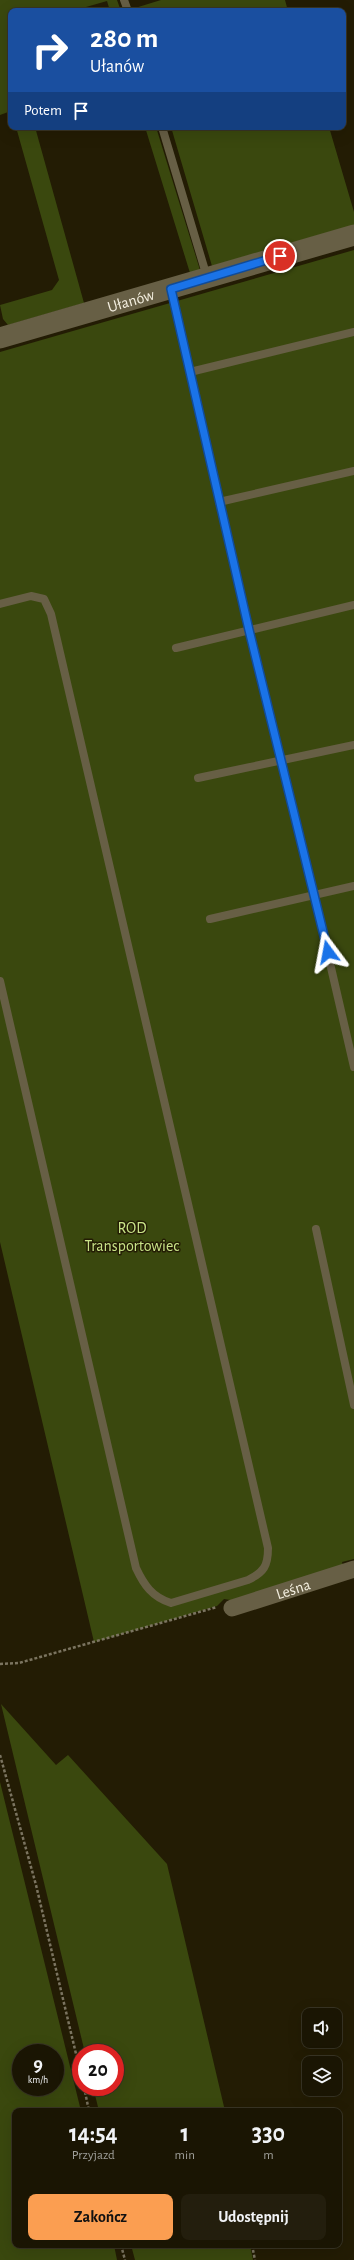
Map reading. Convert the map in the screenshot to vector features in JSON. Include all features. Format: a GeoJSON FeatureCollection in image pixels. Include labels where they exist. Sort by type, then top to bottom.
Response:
{"type":"FeatureCollection","features":[{"type":"Feature","properties":{"kind":"street","name":"Ułanów"},"geometry":{"type":"LineString","coordinates":[[0,338],[354,235]]}},
{"type":"Feature","properties":{"kind":"street","name":"Leśna"},"geometry":{"type":"LineString","coordinates":[[232,1608],[354,1569]]}},
{"type":"Feature","properties":{"kind":"lane"},"geometry":{"type":"LineString","coordinates":[[163,130],[207,278]]}},
{"type":"Feature","properties":{"kind":"lane"},"geometry":{"type":"LineString","coordinates":[[171,289],[249,630],[314,894],[354,1067]]}},
{"type":"Feature","properties":{"kind":"lane"},"geometry":{"type":"LineString","coordinates":[[190,372],[354,332]]}},
{"type":"Feature","properties":{"kind":"lane"},"geometry":{"type":"LineString","coordinates":[[219,502],[354,471]]}},
{"type":"Feature","properties":{"kind":"lane"},"geometry":{"type":"LineString","coordinates":[[0,604],[31,596],[44,599],[51,614],[268,1548],[266,1565],[257,1575],[248,1580],[171,1603],[159,1599],[150,1592],[136,1568],[0,981]]}},
{"type":"Feature","properties":{"kind":"lane"},"geometry":{"type":"LineString","coordinates":[[176,648],[354,605]]}},
{"type":"Feature","properties":{"kind":"lane"},"geometry":{"type":"LineString","coordinates":[[198,778],[354,745]]}},
{"type":"Feature","properties":{"kind":"lane"},"geometry":{"type":"LineString","coordinates":[[210,918],[354,886]]}},
{"type":"Feature","properties":{"kind":"lane"},"geometry":{"type":"LineString","coordinates":[[316,1229],[354,1405]]}},
{"type":"Feature","properties":{"kind":"path"},"geometry":{"type":"LineString","coordinates":[[0,1664],[19,1663],[222,1606],[232,1608]]}},
{"type":"Feature","properties":{"kind":"path"},"geometry":{"type":"LineString","coordinates":[[0,1755],[36,1886],[74,2044]]}},
{"type":"Feature","properties":{"kind":"path"},"geometry":{"type":"LineString","coordinates":[[86,2096],[88,2108]]}},
{"type":"Feature","properties":{"kind":"path"},"geometry":{"type":"LineString","coordinates":[[122,2248],[125,2260]]}},
{"type":"Feature","properties":{"kind":"path"},"geometry":{"type":"LineString","coordinates":[[253,2248],[255,2260]]}},
{"type":"Feature","properties":{"kind":"green space"},"geometry":{"type":"Polygon","coordinates":[[[0,0],[117,0],[120,8],[109,8],[107,1],[82,8],[8,8],[8,112],[0,115],[0,0]]]}},
{"type":"Feature","properties":{"kind":"green space"},"geometry":{"type":"Polygon","coordinates":[[[161,0],[285,0],[287,8],[135,8],[161,0]]]}},
{"type":"Feature","properties":{"kind":"green space"},"geometry":{"type":"Polygon","coordinates":[[[17,130],[36,130],[84,303],[8,325],[3,319],[0,305],[52,290],[59,280],[17,130]]]}},
{"type":"Feature","properties":{"kind":"green space"},"geometry":{"type":"Polygon","coordinates":[[[146,130],[157,130],[200,270],[190,273],[146,130]]]}},
{"type":"Feature","properties":{"kind":"green space"},"geometry":{"type":"Polygon","coordinates":[[[172,130],[330,130],[354,212],[354,225],[212,266],[172,130]]]}},
{"type":"Feature","properties":{"kind":"green space","name":"ROD Transportowiec"},"geometry":{"type":"Polygon","coordinates":[[[354,250],[354,1559],[342,1562],[344,1569],[237,1601],[224,1599],[217,1606],[94,1642],[0,1242],[0,352],[354,250]]]}},
{"type":"Feature","properties":{"kind":"green space"},"geometry":{"type":"Polygon","coordinates":[[[1,1704],[56,1765],[68,1755],[167,1864],[224,2108],[98,2108],[95,2096],[124,2096],[124,2044],[83,2044],[1,1704]]]}},
{"type":"Feature","properties":{"kind":"green space"},"geometry":{"type":"Polygon","coordinates":[[[0,1782],[72,2074],[72,2096],[77,2096],[80,2108],[12,2108],[12,2248],[115,2248],[117,2260],[0,2260],[0,1782]]]}},
{"type":"Feature","properties":{"kind":"green space"},"geometry":{"type":"Polygon","coordinates":[[[132,2248],[251,2248],[253,2260],[135,2260],[132,2248]]]}},
{"type":"Feature","properties":{"kind":"route"},"geometry":{"type":"LineString","coordinates":[[280,256],[171,289],[249,630],[328,952]]}}]}
